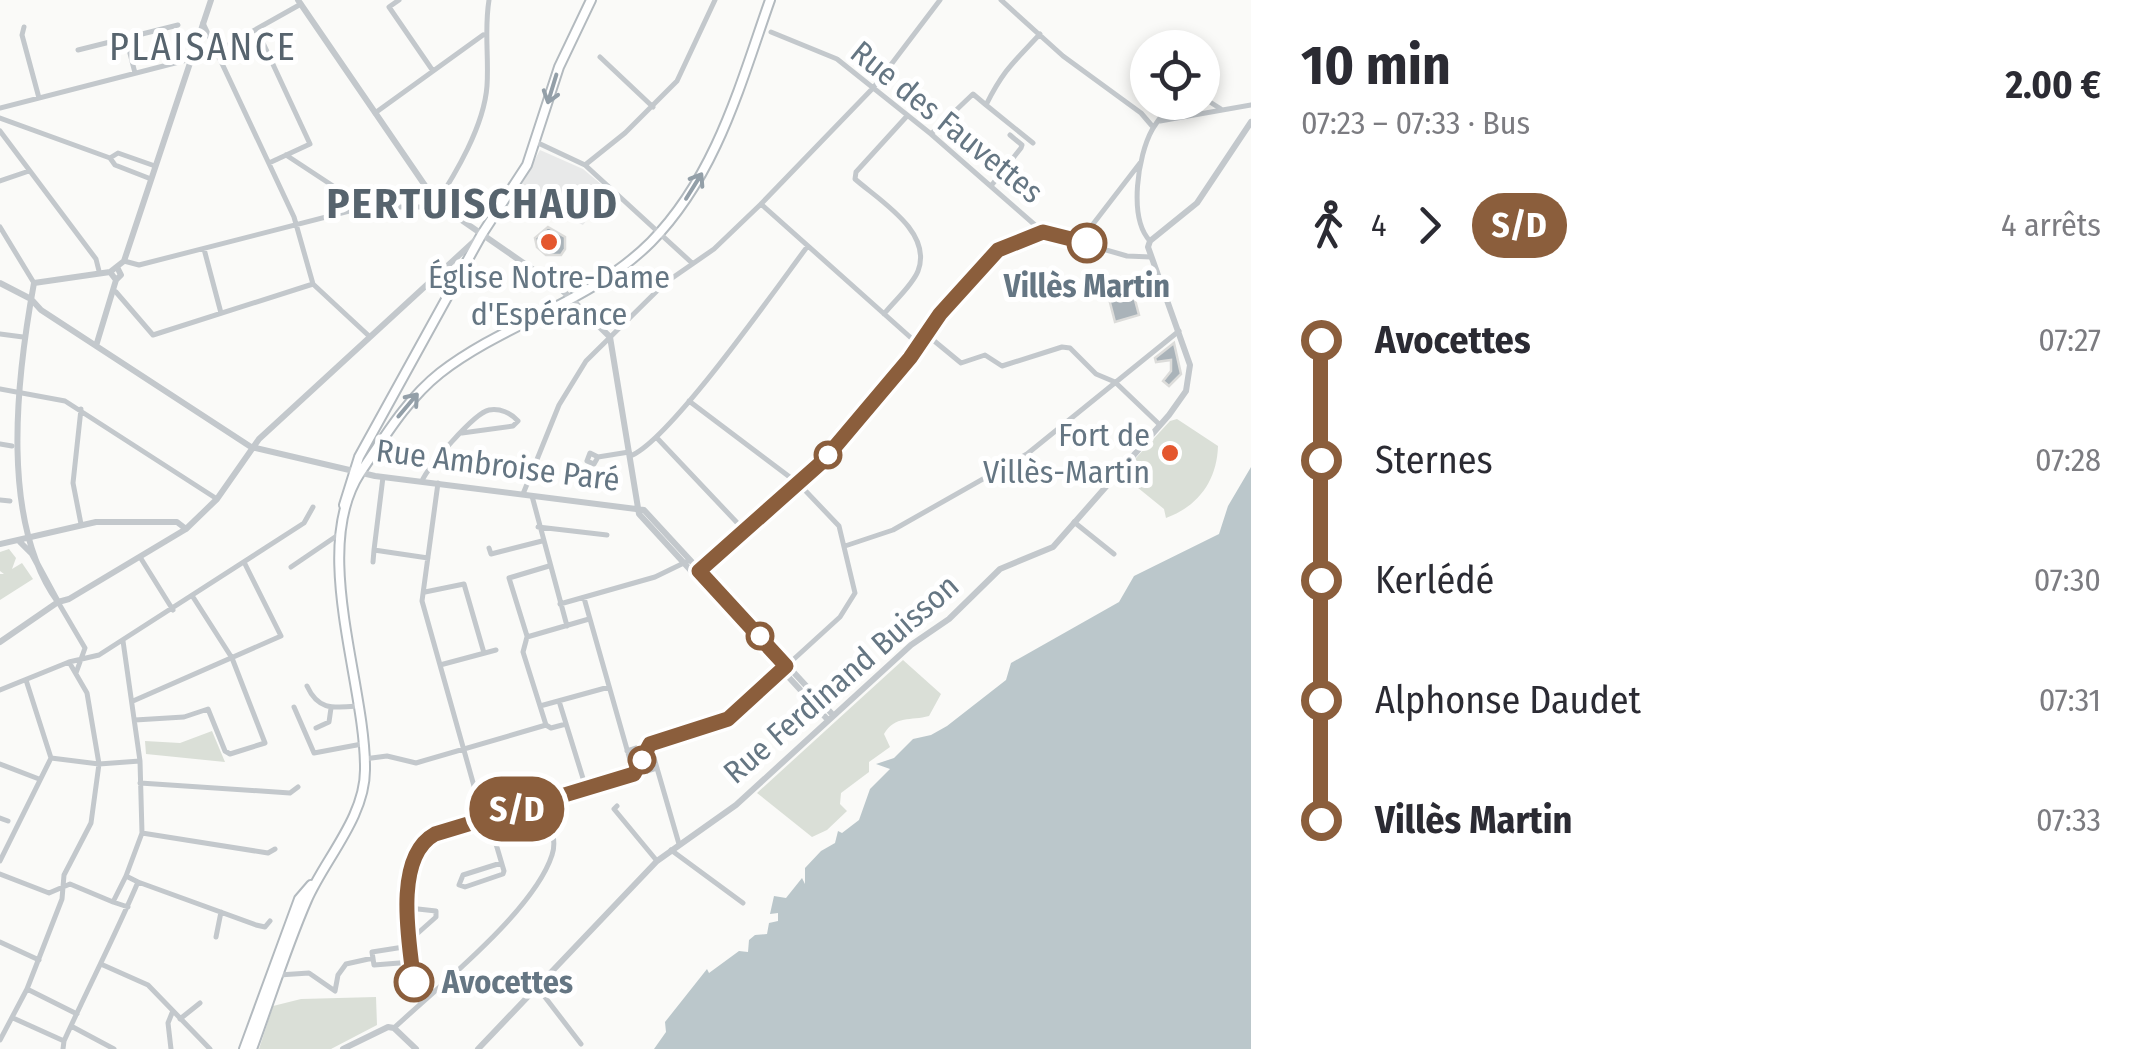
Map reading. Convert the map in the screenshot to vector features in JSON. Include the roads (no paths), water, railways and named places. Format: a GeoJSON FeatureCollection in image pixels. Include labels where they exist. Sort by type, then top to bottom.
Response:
{"type":"FeatureCollection","features":[{"type":"Feature","properties":{"kind":"main road"},"geometry":{"type":"LineString","coordinates":[[244,1049],[300,899],[355,800],[362,744],[337,592],[339,534],[356,472],[482,234],[514,186],[536,142],[559,66],[591,0]]}},
{"type":"Feature","properties":{"kind":"main road"},"geometry":{"type":"LineString","coordinates":[[252,1049],[309,895],[360,799],[364,758],[339,593],[340,551],[356,472],[410,401],[437,376],[471,353],[609,278],[660,232],[685,201],[715,148],[770,0]]}},
{"type":"Feature","properties":{"kind":"street"},"geometry":{"type":"LineString","coordinates":[[34,283],[114,271],[124,261],[211,0]]}},
{"type":"Feature","properties":{"kind":"street"},"geometry":{"type":"LineString","coordinates":[[400,0],[389,7],[434,72]]}},
{"type":"Feature","properties":{"kind":"street"},"geometry":{"type":"LineString","coordinates":[[124,261],[136,266],[365,207],[430,210],[437,204],[482,116],[487,86],[483,35],[489,0]]}},
{"type":"Feature","properties":{"kind":"street"},"geometry":{"type":"LineString","coordinates":[[584,165],[653,107],[688,64],[714,0]]}},
{"type":"Feature","properties":{"kind":"street"},"geometry":{"type":"LineString","coordinates":[[566,626],[527,495],[572,379],[610,338],[761,204],[874,87],[940,0]]}},
{"type":"Feature","properties":{"kind":"street"},"geometry":{"type":"LineString","coordinates":[[1001,0],[1085,74],[1141,112],[1153,128]]}},
{"type":"Feature","properties":{"kind":"street"},"geometry":{"type":"LineString","coordinates":[[1010,8],[1016,0]]}},
{"type":"Feature","properties":{"kind":"street"},"geometry":{"type":"LineString","coordinates":[[0,108],[218,52],[299,2],[437,204],[574,299],[610,338],[638,508]]}},
{"type":"Feature","properties":{"kind":"street"},"geometry":{"type":"LineString","coordinates":[[203,24],[297,224],[313,284],[369,336]]}},
{"type":"Feature","properties":{"kind":"street"},"geometry":{"type":"LineString","coordinates":[[78,50],[178,25]]}},
{"type":"Feature","properties":{"kind":"street"},"geometry":{"type":"LineString","coordinates":[[24,27],[22,35],[39,98]]}},
{"type":"Feature","properties":{"kind":"street"},"geometry":{"type":"LineString","coordinates":[[257,30],[310,144],[269,163]]}},
{"type":"Feature","properties":{"kind":"street","name":"Rue des Fauvettes"},"geometry":{"type":"LineString","coordinates":[[771,32],[837,60],[874,87],[1043,232],[1127,256],[1151,258]]}},
{"type":"Feature","properties":{"kind":"street"},"geometry":{"type":"LineString","coordinates":[[986,105],[1000,77],[1020,51],[1040,34]]}},
{"type":"Feature","properties":{"kind":"street"},"geometry":{"type":"LineString","coordinates":[[376,114],[483,35]]}},
{"type":"Feature","properties":{"kind":"street"},"geometry":{"type":"LineString","coordinates":[[126,38],[135,72]]}},
{"type":"Feature","properties":{"kind":"street"},"geometry":{"type":"LineString","coordinates":[[600,58],[653,107]]}},
{"type":"Feature","properties":{"kind":"street"},"geometry":{"type":"LineString","coordinates":[[931,134],[973,94],[1033,143]]}},
{"type":"Feature","properties":{"kind":"street"},"geometry":{"type":"LineString","coordinates":[[1251,105],[1160,121],[1153,128],[1142,160],[1138,217],[1150,240],[1197,203],[1251,122]]}},
{"type":"Feature","properties":{"kind":"street"},"geometry":{"type":"LineString","coordinates":[[884,314],[918,273],[919,243],[909,227],[855,179],[856,172],[908,115]]}},
{"type":"Feature","properties":{"kind":"street"},"geometry":{"type":"LineString","coordinates":[[0,118],[110,158],[115,166],[151,179]]}},
{"type":"Feature","properties":{"kind":"street"},"geometry":{"type":"LineString","coordinates":[[0,131],[96,259],[99,272]]}},
{"type":"Feature","properties":{"kind":"street"},"geometry":{"type":"LineString","coordinates":[[990,186],[1021,148],[1021,143],[1010,135]]}},
{"type":"Feature","properties":{"kind":"street"},"geometry":{"type":"LineString","coordinates":[[536,142],[584,165],[692,263]]}},
{"type":"Feature","properties":{"kind":"street"},"geometry":{"type":"LineString","coordinates":[[110,158],[118,153],[155,166]]}},
{"type":"Feature","properties":{"kind":"street"},"geometry":{"type":"LineString","coordinates":[[286,155],[365,207]]}},
{"type":"Feature","properties":{"kind":"street"},"geometry":{"type":"LineString","coordinates":[[1072,238],[1078,230],[1090,228],[1142,160]]}},
{"type":"Feature","properties":{"kind":"street"},"geometry":{"type":"LineString","coordinates":[[0,182],[29,170]]}},
{"type":"Feature","properties":{"kind":"street"},"geometry":{"type":"LineString","coordinates":[[761,204],[920,346]]}},
{"type":"Feature","properties":{"kind":"street"},"geometry":{"type":"LineString","coordinates":[[0,227],[34,283],[23,337],[12,446],[13,515]]}},
{"type":"Feature","properties":{"kind":"street"},"geometry":{"type":"LineString","coordinates":[[697,573],[823,461],[986,261],[1013,242],[1043,232]]}},
{"type":"Feature","properties":{"kind":"street"},"geometry":{"type":"LineString","coordinates":[[0,642],[58,602],[186,528],[217,499],[251,447],[482,234]]}},
{"type":"Feature","properties":{"kind":"street","name":"Rue Ferdinand Buisson"},"geometry":{"type":"LineString","coordinates":[[478,1049],[657,861],[736,805],[910,645],[949,619],[1000,569],[1047,552],[1160,425],[1186,391],[1190,375],[1179,330],[1151,258],[1150,240]]}},
{"type":"Feature","properties":{"kind":"street"},"geometry":{"type":"LineString","coordinates":[[598,457],[630,454],[656,438],[807,247]]}},
{"type":"Feature","properties":{"kind":"street"},"geometry":{"type":"LineString","coordinates":[[204,249],[221,312]]}},
{"type":"Feature","properties":{"kind":"street"},"geometry":{"type":"LineString","coordinates":[[96,346],[116,292],[114,271]]}},
{"type":"Feature","properties":{"kind":"street","name":"Rue Ambroise Paré"},"geometry":{"type":"LineString","coordinates":[[0,283],[31,299],[251,447],[382,477],[638,508],[639,514],[831,718]]}},
{"type":"Feature","properties":{"kind":"street"},"geometry":{"type":"LineString","coordinates":[[116,292],[152,335],[313,284]]}},
{"type":"Feature","properties":{"kind":"street"},"geometry":{"type":"LineString","coordinates":[[845,546],[893,530],[1027,454],[1179,330]]}},
{"type":"Feature","properties":{"kind":"street"},"geometry":{"type":"LineString","coordinates":[[0,334],[23,337]]}},
{"type":"Feature","properties":{"kind":"street"},"geometry":{"type":"LineString","coordinates":[[927,336],[961,363],[986,354],[1002,366],[1062,347],[1070,348],[1096,374],[1115,382],[1160,425]]}},
{"type":"Feature","properties":{"kind":"street"},"geometry":{"type":"LineString","coordinates":[[0,389],[44,394],[81,409],[217,499]]}},
{"type":"Feature","properties":{"kind":"street"},"geometry":{"type":"LineString","coordinates":[[628,751],[728,719],[840,617],[854,598],[856,588],[839,526],[799,484],[689,401]]}},
{"type":"Feature","properties":{"kind":"street"},"geometry":{"type":"LineString","coordinates":[[81,409],[73,483],[81,524]]}},
{"type":"Feature","properties":{"kind":"street"},"geometry":{"type":"LineString","coordinates":[[422,482],[462,433],[480,414],[492,410],[510,413],[518,421],[513,426],[462,433]]}},
{"type":"Feature","properties":{"kind":"street"},"geometry":{"type":"LineString","coordinates":[[656,438],[744,531]]}},
{"type":"Feature","properties":{"kind":"street"},"geometry":{"type":"LineString","coordinates":[[0,444],[12,446]]}},
{"type":"Feature","properties":{"kind":"street"},"geometry":{"type":"LineString","coordinates":[[373,562],[382,477]]}},
{"type":"Feature","properties":{"kind":"street"},"geometry":{"type":"LineString","coordinates":[[438,484],[424,593],[474,786],[476,821]]}},
{"type":"Feature","properties":{"kind":"street"},"geometry":{"type":"LineString","coordinates":[[0,500],[10,502]]}},
{"type":"Feature","properties":{"kind":"street"},"geometry":{"type":"LineString","coordinates":[[0,690],[69,662],[99,655],[123,641],[304,523],[313,507]]}},
{"type":"Feature","properties":{"kind":"street"},"geometry":{"type":"LineString","coordinates":[[0,544],[81,524],[145,520],[177,522],[186,528]]}},
{"type":"Feature","properties":{"kind":"street"},"geometry":{"type":"LineString","coordinates":[[1074,522],[1114,554]]}},
{"type":"Feature","properties":{"kind":"street"},"geometry":{"type":"LineString","coordinates":[[538,527],[607,535]]}},
{"type":"Feature","properties":{"kind":"street"},"geometry":{"type":"LineString","coordinates":[[16,529],[18,541],[58,602]]}},
{"type":"Feature","properties":{"kind":"street"},"geometry":{"type":"LineString","coordinates":[[291,566],[339,534]]}},
{"type":"Feature","properties":{"kind":"street"},"geometry":{"type":"LineString","coordinates":[[32,554],[38,535]]}},
{"type":"Feature","properties":{"kind":"street"},"geometry":{"type":"LineString","coordinates":[[18,541],[32,554],[85,648],[76,674]]}},
{"type":"Feature","properties":{"kind":"street"},"geometry":{"type":"LineString","coordinates":[[488,548],[491,554],[542,541]]}},
{"type":"Feature","properties":{"kind":"street"},"geometry":{"type":"LineString","coordinates":[[374,550],[428,558]]}},
{"type":"Feature","properties":{"kind":"street"},"geometry":{"type":"LineString","coordinates":[[140,557],[174,610]]}},
{"type":"Feature","properties":{"kind":"street"},"geometry":{"type":"LineString","coordinates":[[560,604],[688,562]]}},
{"type":"Feature","properties":{"kind":"street"},"geometry":{"type":"LineString","coordinates":[[133,701],[281,636],[244,563]]}},
{"type":"Feature","properties":{"kind":"street"},"geometry":{"type":"LineString","coordinates":[[550,566],[510,578],[527,637],[523,652],[546,725],[550,728],[566,724]]}},
{"type":"Feature","properties":{"kind":"street"},"geometry":{"type":"LineString","coordinates":[[424,593],[464,584],[484,653]]}},
{"type":"Feature","properties":{"kind":"street"},"geometry":{"type":"LineString","coordinates":[[135,720],[184,716],[208,709],[224,750],[239,753],[265,743],[232,658],[193,597]]}},
{"type":"Feature","properties":{"kind":"street"},"geometry":{"type":"LineString","coordinates":[[584,598],[634,774]]}},
{"type":"Feature","properties":{"kind":"street"},"geometry":{"type":"LineString","coordinates":[[527,637],[589,619]]}},
{"type":"Feature","properties":{"kind":"street"},"geometry":{"type":"LineString","coordinates":[[113,902],[142,833],[140,761],[123,641]]}},
{"type":"Feature","properties":{"kind":"street"},"geometry":{"type":"LineString","coordinates":[[440,665],[496,650]]}},
{"type":"Feature","properties":{"kind":"street"},"geometry":{"type":"LineString","coordinates":[[0,1040],[28,989],[62,899],[62,886],[88,834],[99,764],[87,693],[69,662]]}},
{"type":"Feature","properties":{"kind":"street"},"geometry":{"type":"LineString","coordinates":[[0,861],[51,758],[25,679]]}},
{"type":"Feature","properties":{"kind":"street"},"geometry":{"type":"LineString","coordinates":[[307,686],[314,701],[330,708],[356,706]]}},
{"type":"Feature","properties":{"kind":"street"},"geometry":{"type":"LineString","coordinates":[[540,706],[609,687]]}},
{"type":"Feature","properties":{"kind":"street"},"geometry":{"type":"LineString","coordinates":[[559,701],[586,788]]}},
{"type":"Feature","properties":{"kind":"street"},"geometry":{"type":"LineString","coordinates":[[294,707],[314,752],[362,744]]}},
{"type":"Feature","properties":{"kind":"street"},"geometry":{"type":"LineString","coordinates":[[316,728],[329,722],[330,708]]}},
{"type":"Feature","properties":{"kind":"street"},"geometry":{"type":"LineString","coordinates":[[364,758],[387,756],[416,763],[546,725]]}},
{"type":"Feature","properties":{"kind":"street"},"geometry":{"type":"LineString","coordinates":[[650,744],[680,844]]}},
{"type":"Feature","properties":{"kind":"street"},"geometry":{"type":"LineString","coordinates":[[634,774],[650,744]]}},
{"type":"Feature","properties":{"kind":"street"},"geometry":{"type":"LineString","coordinates":[[51,758],[99,764],[140,761]]}},
{"type":"Feature","properties":{"kind":"street"},"geometry":{"type":"LineString","coordinates":[[0,764],[39,780]]}},
{"type":"Feature","properties":{"kind":"street"},"geometry":{"type":"LineString","coordinates":[[421,1003],[409,943],[410,869],[416,850],[435,834],[657,768]]}},
{"type":"Feature","properties":{"kind":"street"},"geometry":{"type":"LineString","coordinates":[[140,783],[290,793],[298,787]]}},
{"type":"Feature","properties":{"kind":"street"},"geometry":{"type":"LineString","coordinates":[[344,1049],[381,1030],[394,1028],[502,925],[553,854],[554,838],[543,802]]}},
{"type":"Feature","properties":{"kind":"street"},"geometry":{"type":"LineString","coordinates":[[618,806],[614,809],[657,861]]}},
{"type":"Feature","properties":{"kind":"street"},"geometry":{"type":"LineString","coordinates":[[488,817],[504,871],[500,878],[459,885],[463,875],[501,863]]}},
{"type":"Feature","properties":{"kind":"street"},"geometry":{"type":"LineString","coordinates":[[0,818],[8,821]]}},
{"type":"Feature","properties":{"kind":"street"},"geometry":{"type":"LineString","coordinates":[[142,833],[268,852],[275,849]]}},
{"type":"Feature","properties":{"kind":"street"},"geometry":{"type":"LineString","coordinates":[[672,850],[743,904]]}},
{"type":"Feature","properties":{"kind":"street"},"geometry":{"type":"LineString","coordinates":[[0,874],[49,892],[70,884],[128,907]]}},
{"type":"Feature","properties":{"kind":"street"},"geometry":{"type":"LineString","coordinates":[[126,876],[265,927],[270,922]]}},
{"type":"Feature","properties":{"kind":"street"},"geometry":{"type":"LineString","coordinates":[[14,1018],[64,1045],[138,882]]}},
{"type":"Feature","properties":{"kind":"street"},"geometry":{"type":"LineString","coordinates":[[409,908],[436,911],[436,917],[409,943],[372,952],[374,966],[412,962]]}},
{"type":"Feature","properties":{"kind":"street"},"geometry":{"type":"LineString","coordinates":[[216,937],[221,912]]}},
{"type":"Feature","properties":{"kind":"street"},"geometry":{"type":"LineString","coordinates":[[0,942],[39,960]]}},
{"type":"Feature","properties":{"kind":"street"},"geometry":{"type":"LineString","coordinates":[[279,975],[309,973],[335,991],[338,974],[346,964],[373,958]]}},
{"type":"Feature","properties":{"kind":"street"},"geometry":{"type":"LineString","coordinates":[[103,965],[148,985],[210,1049]]}},
{"type":"Feature","properties":{"kind":"street"},"geometry":{"type":"LineString","coordinates":[[538,988],[581,1044]]}},
{"type":"Feature","properties":{"kind":"street"},"geometry":{"type":"LineString","coordinates":[[28,989],[77,1014]]}},
{"type":"Feature","properties":{"kind":"street"},"geometry":{"type":"LineString","coordinates":[[180,1019],[200,1003]]}},
{"type":"Feature","properties":{"kind":"street"},"geometry":{"type":"LineString","coordinates":[[171,1049],[168,1023],[173,1012]]}},
{"type":"Feature","properties":{"kind":"street"},"geometry":{"type":"LineString","coordinates":[[71,1026],[114,1049]]}},
{"type":"Feature","properties":{"kind":"street"},"geometry":{"type":"LineString","coordinates":[[394,1028],[416,1049]]}},
{"type":"Feature","properties":{"kind":"place","name":"Église Notre-Dame d'Espérance"},"geometry":{"type":"Point","coordinates":[549,242]}},
{"type":"Feature","properties":{"kind":"place","name":"Villès Martin"},"geometry":{"type":"Point","coordinates":[1087,243]}},
{"type":"Feature","properties":{"kind":"place","name":"Fort de Villès-Martin"},"geometry":{"type":"Point","coordinates":[1170,453]}},
{"type":"Feature","properties":{"kind":"place","name":"Avocettes"},"geometry":{"type":"Point","coordinates":[414,982]}},
{"type":"Feature","properties":{"kind":"district","name":"PLAISANCE"},"geometry":{"type":"Point","coordinates":[203,47]}},
{"type":"Feature","properties":{"kind":"district","name":"PERTUISCHAUD"},"geometry":{"type":"Point","coordinates":[473,203]}}]}
